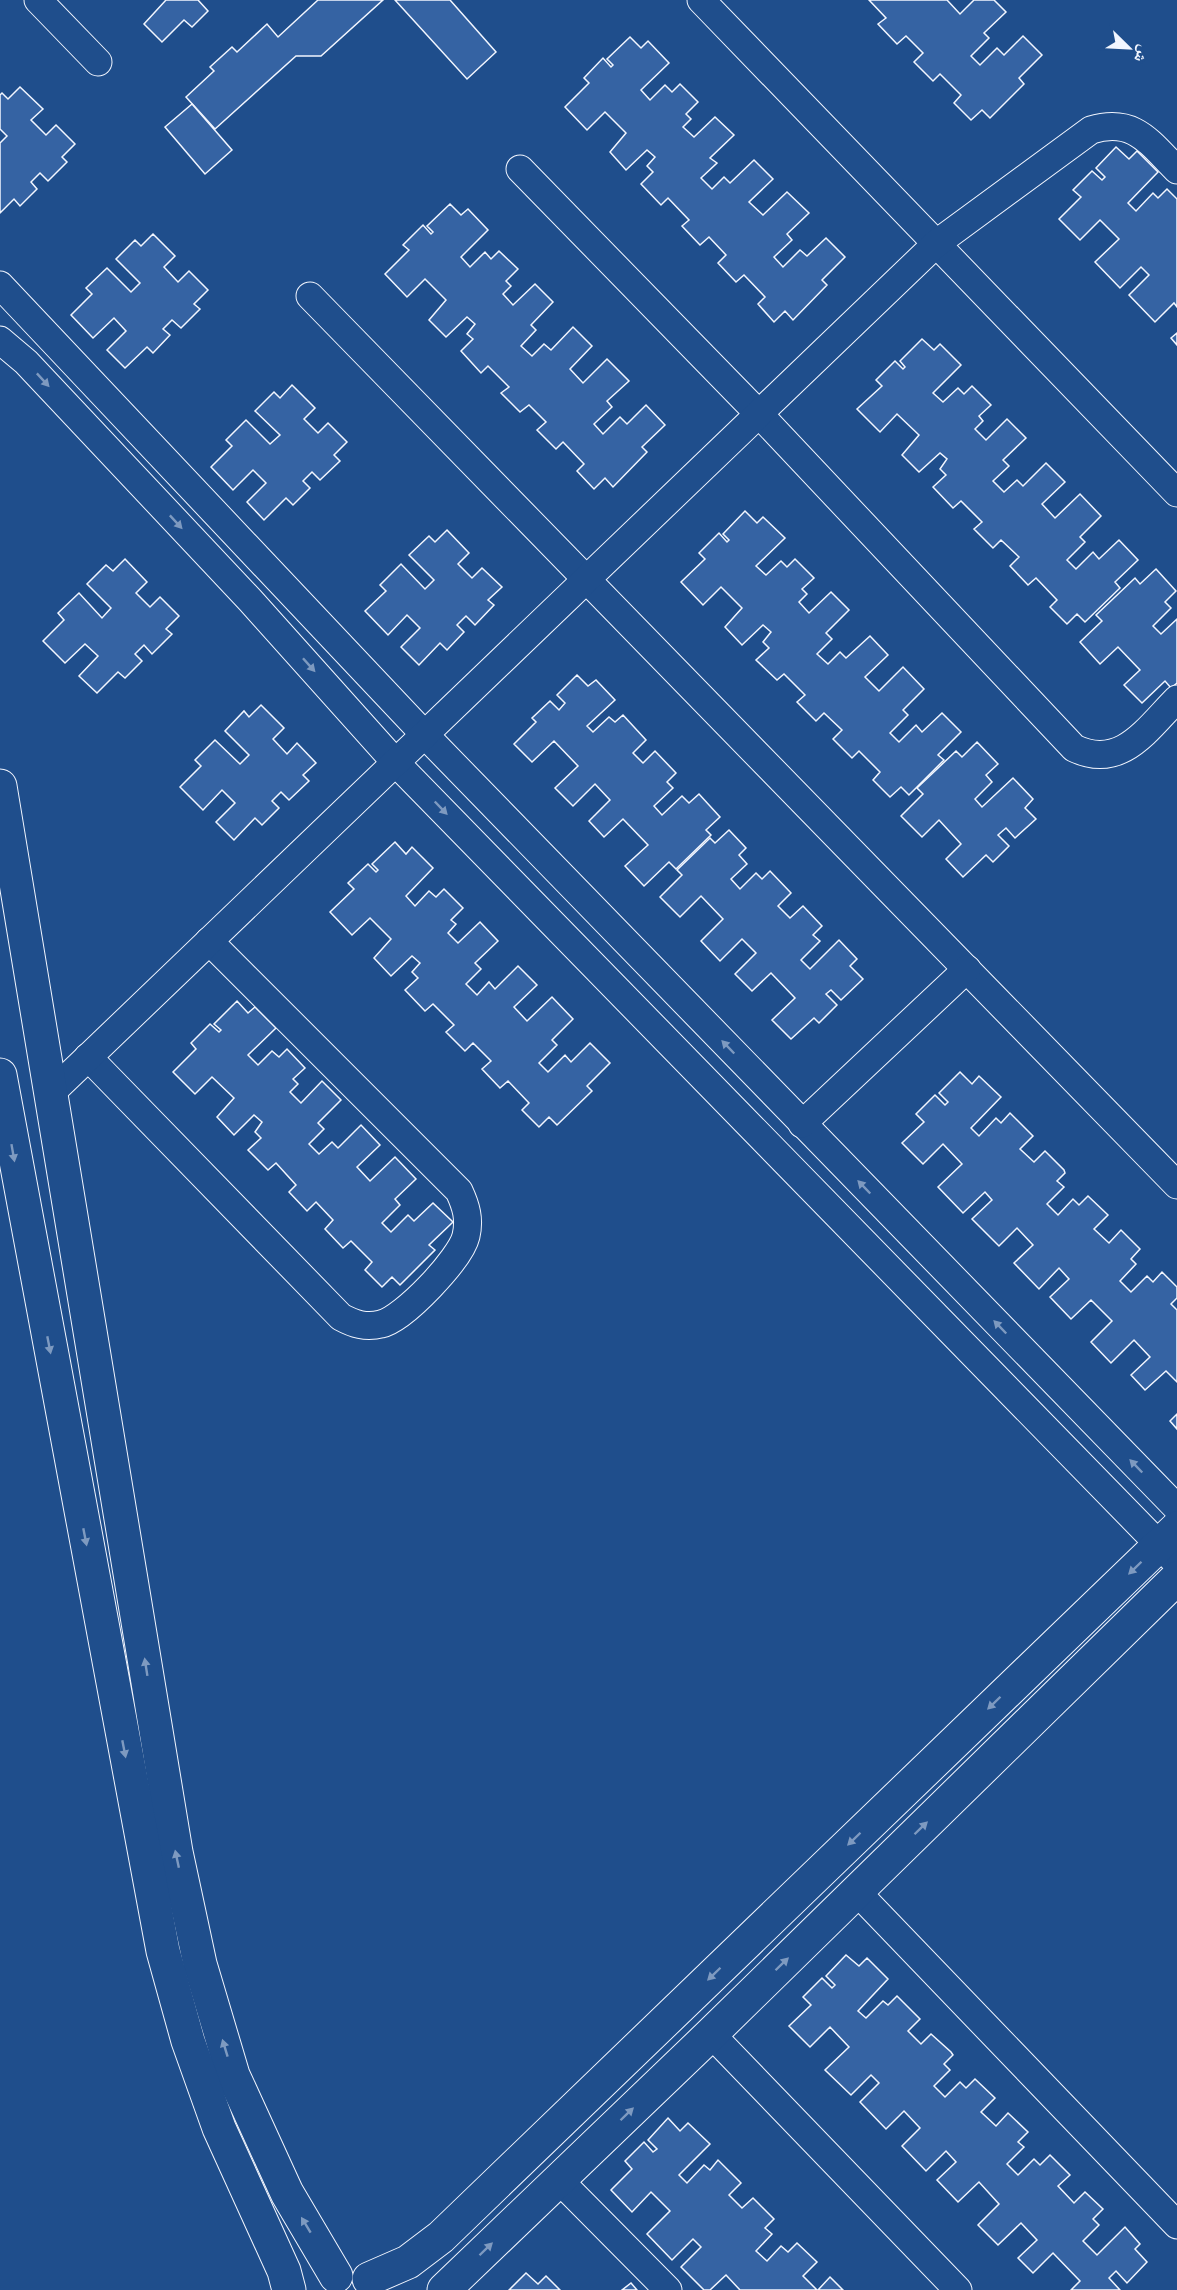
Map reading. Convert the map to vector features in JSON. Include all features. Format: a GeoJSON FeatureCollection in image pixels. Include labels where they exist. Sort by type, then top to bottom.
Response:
{"type":"FeatureCollection","features":[{"type":"Feature","properties":{"kind":"street"},"geometry":{"type":"LineString","coordinates":[[38,0],[98,62]]}},
{"type":"Feature","properties":{"kind":"street"},"geometry":{"type":"LineString","coordinates":[[701,0],[1177,493]]}},
{"type":"Feature","properties":{"kind":"street"},"geometry":{"type":"LineString","coordinates":[[52,1092],[937,243],[1090,130],[1108,125],[1125,126],[1141,134],[1177,170]]}},
{"type":"Feature","properties":{"kind":"street"},"geometry":{"type":"LineString","coordinates":[[520,169],[760,415],[1074,748],[1100,756],[1125,749],[1177,699]]}},
{"type":"Feature","properties":{"kind":"street"},"geometry":{"type":"LineString","coordinates":[[0,285],[425,735],[1177,1508]]}},
{"type":"Feature","properties":{"kind":"street"},"geometry":{"type":"LineString","coordinates":[[310,296],[1177,1185]]}},
{"type":"Feature","properties":{"kind":"street"},"geometry":{"type":"LineString","coordinates":[[0,340],[34,370],[242,591],[396,763],[1171,1545],[441,2237],[379,2284],[353,2275],[336,2276],[306,2290]]}},
{"type":"Feature","properties":{"kind":"street"},"geometry":{"type":"LineString","coordinates":[[0,786],[176,1852],[200,1964],[233,2074],[287,2193],[336,2276]]}},
{"type":"Feature","properties":{"kind":"street"},"geometry":{"type":"LineString","coordinates":[[88,1057],[341,1317],[354,1324],[368,1326],[395,1318],[406,1309],[459,1253],[466,1238],[468,1222],[459,1191],[209,941]]}},
{"type":"Feature","properties":{"kind":"street"},"geometry":{"type":"LineString","coordinates":[[802,1124],[967,969]]}},
{"type":"Feature","properties":{"kind":"street"},"geometry":{"type":"LineString","coordinates":[[0,1075],[163,1951],[188,2042],[219,2128],[284,2271],[289,2290]]}},
{"type":"Feature","properties":{"kind":"street"},"geometry":{"type":"LineString","coordinates":[[444,2290],[711,2034],[1177,1578]]}},
{"type":"Feature","properties":{"kind":"street"},"geometry":{"type":"LineString","coordinates":[[856,1891],[1177,2225]]}},
{"type":"Feature","properties":{"kind":"street"},"geometry":{"type":"LineString","coordinates":[[711,2034],[958,2290]]}},
{"type":"Feature","properties":{"kind":"street"},"geometry":{"type":"LineString","coordinates":[[559,2180],[668,2290]]}},
{"type":"Feature","properties":{"kind":"building"},"geometry":{"type":"Polygon","coordinates":[[[166,0],[198,0],[208,11],[192,27],[184,20],[162,42],[144,24],[166,0]]]}},
{"type":"Feature","properties":{"kind":"building"},"geometry":{"type":"Polygon","coordinates":[[[318,0],[383,0],[321,56],[296,56],[215,129],[186,97],[214,71],[210,67],[232,47],[237,52],[267,24],[278,37],[318,0]]]}},
{"type":"Feature","properties":{"kind":"building"},"geometry":{"type":"Polygon","coordinates":[[[395,0],[450,0],[496,52],[467,79],[395,0]]]}},
{"type":"Feature","properties":{"kind":"building"},"geometry":{"type":"Polygon","coordinates":[[[869,0],[947,0],[960,14],[974,0],[994,0],[1006,12],[984,33],[989,38],[971,56],[980,65],[997,48],[1004,55],[1023,36],[1042,55],[1019,78],[1024,84],[990,118],[982,110],[971,120],[954,103],[961,95],[940,74],[933,81],[914,62],[923,53],[906,36],[897,44],[878,24],[886,18],[869,0]]]}},
{"type":"Feature","properties":{"kind":"building"},"geometry":{"type":"Polygon","coordinates":[[[630,37],[641,48],[648,41],[669,63],[641,90],[650,100],[665,85],[672,92],[680,84],[698,102],[686,114],[691,119],[683,127],[694,137],[715,117],[734,135],[710,158],[717,163],[701,178],[712,189],[724,177],[730,183],[754,160],[773,179],[749,202],[763,215],[787,192],[809,213],[787,234],[792,240],[774,257],[783,267],[800,250],[807,256],[826,238],[845,257],[822,280],[827,285],[793,320],[785,311],[774,322],[758,304],[765,297],[744,275],[736,282],[718,263],[726,255],[709,237],[700,245],[682,226],[689,220],[668,198],[661,205],[641,184],[653,172],[647,166],[655,157],[647,150],[626,170],[610,152],[626,133],[605,112],[587,130],[565,107],[589,83],[584,78],[603,58],[611,67],[613,65],[607,59],[630,37]]]}},
{"type":"Feature","properties":{"kind":"building"},"geometry":{"type":"Polygon","coordinates":[[[20,87],[43,109],[31,120],[46,135],[56,125],[75,144],[62,157],[67,162],[48,181],[40,173],[31,182],[37,189],[20,206],[14,199],[0,213],[0,143],[7,136],[0,129],[0,95],[2,93],[8,99],[20,87]]]}},
{"type":"Feature","properties":{"kind":"building"},"geometry":{"type":"Polygon","coordinates":[[[192,104],[232,150],[205,174],[165,127],[192,104]]]}},
{"type":"Feature","properties":{"kind":"building"},"geometry":{"type":"Polygon","coordinates":[[[1116,147],[1129,159],[1137,151],[1158,172],[1128,203],[1136,211],[1153,193],[1158,198],[1167,189],[1177,199],[1177,307],[1174,303],[1155,322],[1129,295],[1149,275],[1141,267],[1120,288],[1095,262],[1119,239],[1100,220],[1080,240],[1059,219],[1081,197],[1073,190],[1092,171],[1102,180],[1105,177],[1096,168],[1116,147]]]}},
{"type":"Feature","properties":{"kind":"building"},"geometry":{"type":"Polygon","coordinates":[[[450,204],[461,215],[468,209],[488,230],[461,257],[470,267],[485,252],[491,259],[499,251],[518,269],[506,281],[511,286],[503,294],[513,305],[535,284],[553,302],[531,325],[536,330],[521,346],[532,356],[544,344],[551,350],[573,327],[592,346],[570,369],[583,383],[607,359],[629,381],[607,401],[612,407],[594,424],[603,434],[620,417],[627,424],[646,405],[665,425],[642,447],[647,452],[613,487],[605,478],[594,489],[577,471],[584,464],[563,442],[556,449],[537,430],[546,422],[529,405],[520,412],[501,393],[509,387],[488,366],[481,373],[461,351],[473,339],[467,334],[475,324],[467,317],[446,337],[429,320],[446,300],[425,279],[407,297],[385,274],[409,250],[403,245],[423,225],[431,234],[433,232],[427,226],[450,204]]]}},
{"type":"Feature","properties":{"kind":"building"},"geometry":{"type":"Polygon","coordinates":[[[153,234],[175,256],[164,267],[178,282],[189,271],[208,290],[194,304],[200,309],[181,328],[172,320],[163,329],[170,335],[153,353],[147,347],[125,368],[107,350],[126,331],[114,318],[93,338],[71,315],[92,294],[86,288],[107,268],[131,292],[140,283],[116,259],[135,240],[141,246],[153,234]]]}},
{"type":"Feature","properties":{"kind":"building"},"geometry":{"type":"Polygon","coordinates":[[[1177,333],[1177,345],[1171,338],[1177,333]]]}},
{"type":"Feature","properties":{"kind":"building"},"geometry":{"type":"Polygon","coordinates":[[[922,339],[934,350],[940,344],[961,365],[933,393],[943,402],[958,388],[964,394],[972,386],[991,405],[979,416],[983,421],[975,429],[986,440],[1007,419],[1026,438],[1003,460],[1009,466],[993,481],[1004,492],[1017,480],[1023,486],[1046,463],[1065,482],[1042,504],[1055,518],[1080,494],[1101,516],[1080,537],[1085,542],[1067,560],[1076,569],[1093,552],[1099,559],[1119,540],[1138,560],[1115,582],[1120,588],[1085,622],[1077,614],[1067,624],[1050,607],[1057,600],[1036,578],[1028,585],[1010,566],[1019,557],[1001,540],[993,548],[974,529],[982,522],[961,501],[953,508],[933,487],[946,475],[940,469],[947,459],[940,453],[919,472],[902,455],[919,435],[897,414],[880,432],[857,409],[882,386],[876,380],[895,361],[903,369],[905,367],[900,361],[922,339]]]}},
{"type":"Feature","properties":{"kind":"building"},"geometry":{"type":"Polygon","coordinates":[[[292,385],[315,408],[304,419],[318,433],[328,423],[347,442],[334,455],[340,461],[320,480],[312,472],[303,481],[310,488],[293,505],[286,498],[264,520],[247,502],[266,483],[253,470],[233,490],[211,467],[232,446],[226,440],[246,420],[270,444],[280,435],[255,411],[274,392],[280,398],[292,385]]]}},
{"type":"Feature","properties":{"kind":"building"},"geometry":{"type":"Polygon","coordinates":[[[745,511],[757,523],[763,517],[785,538],[756,566],[766,575],[781,561],[787,567],[795,559],[814,578],[802,589],[807,594],[799,602],[809,613],[831,592],[849,610],[826,633],[832,639],[817,654],[828,664],[840,652],[846,658],[870,636],[888,655],[865,677],[879,691],[903,667],[924,689],[903,710],[908,715],[890,733],[899,742],[916,725],[922,732],[942,713],[961,732],[938,755],[944,760],[909,795],[901,787],[890,797],[873,780],[880,772],[859,751],[852,758],[833,739],[842,730],[824,713],[816,721],[797,702],[805,695],[784,674],[777,680],[756,660],[769,648],[763,642],[771,632],[763,625],[742,645],[725,627],[742,608],[721,587],[703,605],[681,582],[705,559],[699,553],[719,533],[727,542],[729,540],[723,534],[745,511]]]}},
{"type":"Feature","properties":{"kind":"building"},"geometry":{"type":"Polygon","coordinates":[[[447,530],[469,553],[458,564],[472,578],[482,568],[502,587],[488,600],[494,605],[475,625],[466,616],[457,625],[464,632],[447,650],[440,643],[419,665],[401,647],[420,628],[407,615],[388,635],[365,611],[386,591],[380,585],[401,564],[425,589],[434,580],[409,555],[429,536],[435,542],[447,530]]]}},
{"type":"Feature","properties":{"kind":"building"},"geometry":{"type":"Polygon","coordinates":[[[125,559],[147,582],[136,593],[150,607],[160,597],[179,616],[166,629],[172,634],[152,654],[144,645],[135,654],[142,661],[125,678],[118,672],[97,693],[79,676],[98,656],[85,644],[65,663],[43,641],[64,620],[58,613],[79,593],[102,618],[111,608],[87,584],[106,565],[113,571],[125,559]]]}},
{"type":"Feature","properties":{"kind":"building"},"geometry":{"type":"Polygon","coordinates":[[[1156,569],[1176,591],[1165,602],[1171,608],[1153,626],[1161,634],[1177,619],[1177,683],[1171,688],[1165,681],[1142,703],[1124,685],[1140,670],[1118,647],[1100,664],[1080,642],[1102,621],[1096,615],[1135,578],[1140,584],[1156,569]]]}},
{"type":"Feature","properties":{"kind":"building"},"geometry":{"type":"Polygon","coordinates":[[[577,675],[588,686],[596,680],[615,700],[587,726],[593,732],[609,717],[615,722],[623,715],[646,740],[633,753],[643,763],[655,751],[676,773],[667,782],[673,788],[654,806],[662,815],[682,796],[689,803],[699,794],[720,817],[706,830],[711,835],[676,869],[669,862],[644,886],[625,866],[648,845],[623,819],[604,837],[589,821],[610,800],[595,784],[573,806],[555,788],[578,766],[554,741],[532,762],[514,744],[536,722],[532,718],[550,701],[559,710],[565,703],[557,695],[577,675]]]}},
{"type":"Feature","properties":{"kind":"building"},"geometry":{"type":"Polygon","coordinates":[[[261,705],[284,728],[273,739],[287,754],[297,743],[316,763],[303,775],[309,781],[289,800],[281,792],[272,801],[279,808],[262,825],[255,818],[234,840],[216,822],[235,803],[222,790],[203,810],[180,787],[201,766],[195,760],[215,740],[240,764],[249,755],[225,731],[244,711],[249,717],[261,705]]]}},
{"type":"Feature","properties":{"kind":"building"},"geometry":{"type":"Polygon","coordinates":[[[977,742],[998,764],[986,775],[992,782],[975,799],[982,807],[1013,778],[1033,799],[1025,808],[1036,819],[1015,838],[1006,828],[998,835],[1009,846],[993,862],[986,855],[963,877],[946,859],[961,844],[939,820],[922,837],[901,816],[923,794],[917,788],[956,751],[962,757],[977,742]]]}},
{"type":"Feature","properties":{"kind":"building"},"geometry":{"type":"Polygon","coordinates":[[[729,830],[746,848],[739,855],[747,864],[731,879],[740,889],[756,873],[762,879],[770,871],[791,893],[778,906],[790,918],[803,906],[822,926],[813,935],[820,941],[801,960],[810,969],[839,940],[857,959],[850,966],[863,979],[841,1000],[831,990],[826,994],[837,1005],[819,1023],[814,1018],[791,1039],[772,1020],[795,998],[771,973],[752,991],[735,974],[756,953],[742,939],[720,961],[701,941],[723,919],[701,896],[680,917],[660,897],[682,875],[677,870],[710,838],[715,843],[729,830]]]}},
{"type":"Feature","properties":{"kind":"building"},"geometry":{"type":"Polygon","coordinates":[[[395,842],[406,854],[412,847],[433,868],[406,896],[415,906],[429,891],[436,897],[444,889],[463,908],[451,920],[456,924],[448,933],[458,943],[480,922],[498,941],[475,963],[481,969],[466,984],[477,995],[489,982],[495,989],[518,966],[537,985],[514,1007],[527,1021],[552,997],[573,1019],[552,1040],[557,1045],[539,1063],[548,1072],[565,1055],[571,1062],[590,1043],[610,1063],[587,1086],[592,1091],[557,1125],[549,1117],[539,1127],[522,1110],[529,1103],[508,1081],[500,1088],[482,1069],[491,1061],[473,1043],[465,1051],[446,1032],[454,1025],[433,1004],[425,1011],[405,990],[418,978],[412,972],[420,963],[412,956],[391,976],[374,958],[391,939],[370,918],[352,935],[330,912],[354,889],[348,883],[368,864],[376,872],[378,870],[372,864],[395,842]]]}},
{"type":"Feature","properties":{"kind":"building"},"geometry":{"type":"Polygon","coordinates":[[[237,1001],[248,1013],[255,1007],[276,1028],[248,1055],[258,1065],[272,1051],[279,1057],[287,1049],[305,1068],[293,1079],[298,1084],[290,1092],[301,1103],[322,1081],[341,1100],[318,1123],[324,1129],[309,1144],[319,1154],[332,1142],[338,1148],[361,1125],[380,1145],[357,1167],[370,1181],[395,1157],[416,1179],[395,1199],[400,1205],[382,1223],[391,1232],[408,1215],[414,1221],[433,1203],[453,1222],[429,1245],[435,1250],[400,1285],[392,1277],[382,1287],[365,1270],[372,1262],[351,1241],[343,1248],[325,1229],[333,1220],[316,1202],[307,1211],[289,1192],[296,1185],[276,1163],[268,1170],[248,1150],[261,1138],[255,1132],[262,1122],[254,1115],[234,1135],[217,1117],[234,1098],[212,1077],[195,1094],[173,1072],[196,1049],[191,1043],[210,1024],[219,1032],[221,1030],[214,1024],[237,1001]]]}},
{"type":"Feature","properties":{"kind":"building"},"geometry":{"type":"Polygon","coordinates":[[[960,1072],[972,1084],[979,1076],[1001,1097],[971,1128],[979,1136],[996,1118],[1001,1123],[1010,1113],[1033,1136],[1020,1149],[1034,1162],[1045,1151],[1064,1170],[1065,1173],[1057,1181],[1064,1187],[1047,1204],[1058,1215],[1073,1199],[1079,1205],[1088,1196],[1108,1215],[1094,1229],[1109,1243],[1121,1230],[1140,1249],[1131,1259],[1136,1264],[1120,1281],[1131,1292],[1147,1276],[1153,1282],[1162,1272],[1177,1287],[1177,1298],[1171,1304],[1177,1310],[1177,1382],[1166,1371],[1145,1390],[1131,1375],[1150,1357],[1134,1340],[1111,1363],[1091,1342],[1112,1321],[1091,1300],[1071,1319],[1050,1297],[1069,1279],[1059,1268],[1039,1289],[1014,1263],[1033,1245],[1017,1228],[999,1246],[972,1219],[992,1200],[985,1192],[963,1213],[938,1187],[962,1164],[943,1144],[923,1164],[902,1143],[924,1122],[916,1114],[935,1095],[945,1105],[948,1102],[939,1093],[960,1072]]]}},
{"type":"Feature","properties":{"kind":"building"},"geometry":{"type":"Polygon","coordinates":[[[1177,1414],[1177,1429],[1170,1421],[1177,1414]]]}},
{"type":"Feature","properties":{"kind":"building"},"geometry":{"type":"Polygon","coordinates":[[[846,1955],[859,1966],[867,1958],[888,1979],[858,2011],[866,2018],[883,2001],[888,2005],[897,1996],[920,2019],[908,2031],[921,2044],[931,2034],[951,2052],[953,2055],[944,2064],[950,2070],[934,2086],[945,2097],[960,2082],[966,2088],[975,2079],[995,2098],[981,2112],[996,2126],[1008,2113],[1028,2132],[1018,2142],[1024,2147],[1007,2164],[1018,2175],[1034,2159],[1040,2165],[1050,2155],[1070,2175],[1058,2186],[1074,2203],[1085,2192],[1103,2209],[1093,2219],[1099,2225],[1083,2241],[1097,2255],[1125,2227],[1140,2244],[1135,2249],[1147,2262],[1127,2283],[1116,2271],[1109,2278],[1120,2290],[1071,2290],[1080,2281],[1053,2253],[1033,2273],[1018,2258],[1037,2240],[1021,2223],[998,2245],[978,2225],[999,2204],[979,2182],[958,2202],[937,2180],[956,2162],[946,2151],[926,2171],[902,2146],[920,2128],[904,2111],[886,2129],[860,2102],[879,2083],[871,2075],[851,2095],[825,2070],[849,2047],[830,2027],[810,2047],[789,2026],[811,2005],[803,1997],[822,1978],[832,1988],[835,1985],[826,1976],[846,1955]]]}},
{"type":"Feature","properties":{"kind":"building"},"geometry":{"type":"Polygon","coordinates":[[[668,2118],[680,2131],[688,2123],[710,2144],[679,2175],[687,2183],[704,2165],[710,2170],[718,2160],[741,2183],[729,2195],[742,2208],[753,2198],[774,2219],[765,2228],[772,2234],[756,2251],[767,2261],[781,2246],[788,2252],[797,2243],[817,2262],[803,2276],[817,2290],[740,2290],[726,2275],[710,2290],[704,2290],[681,2267],[701,2247],[693,2239],[672,2260],[647,2234],[670,2211],[651,2192],[632,2212],[611,2190],[632,2169],[625,2161],[644,2142],[653,2152],[657,2149],[648,2140],[668,2118]]]}},
{"type":"Feature","properties":{"kind":"building"},"geometry":{"type":"Polygon","coordinates":[[[526,2273],[538,2284],[546,2276],[560,2290],[509,2290],[526,2273]]]}},
{"type":"Feature","properties":{"kind":"building"},"geometry":{"type":"Polygon","coordinates":[[[830,2277],[843,2290],[818,2290],[830,2277]]]}},
{"type":"Feature","properties":{"kind":"building"},"geometry":{"type":"Polygon","coordinates":[[[631,2283],[637,2290],[622,2290],[631,2283]]]}}]}
